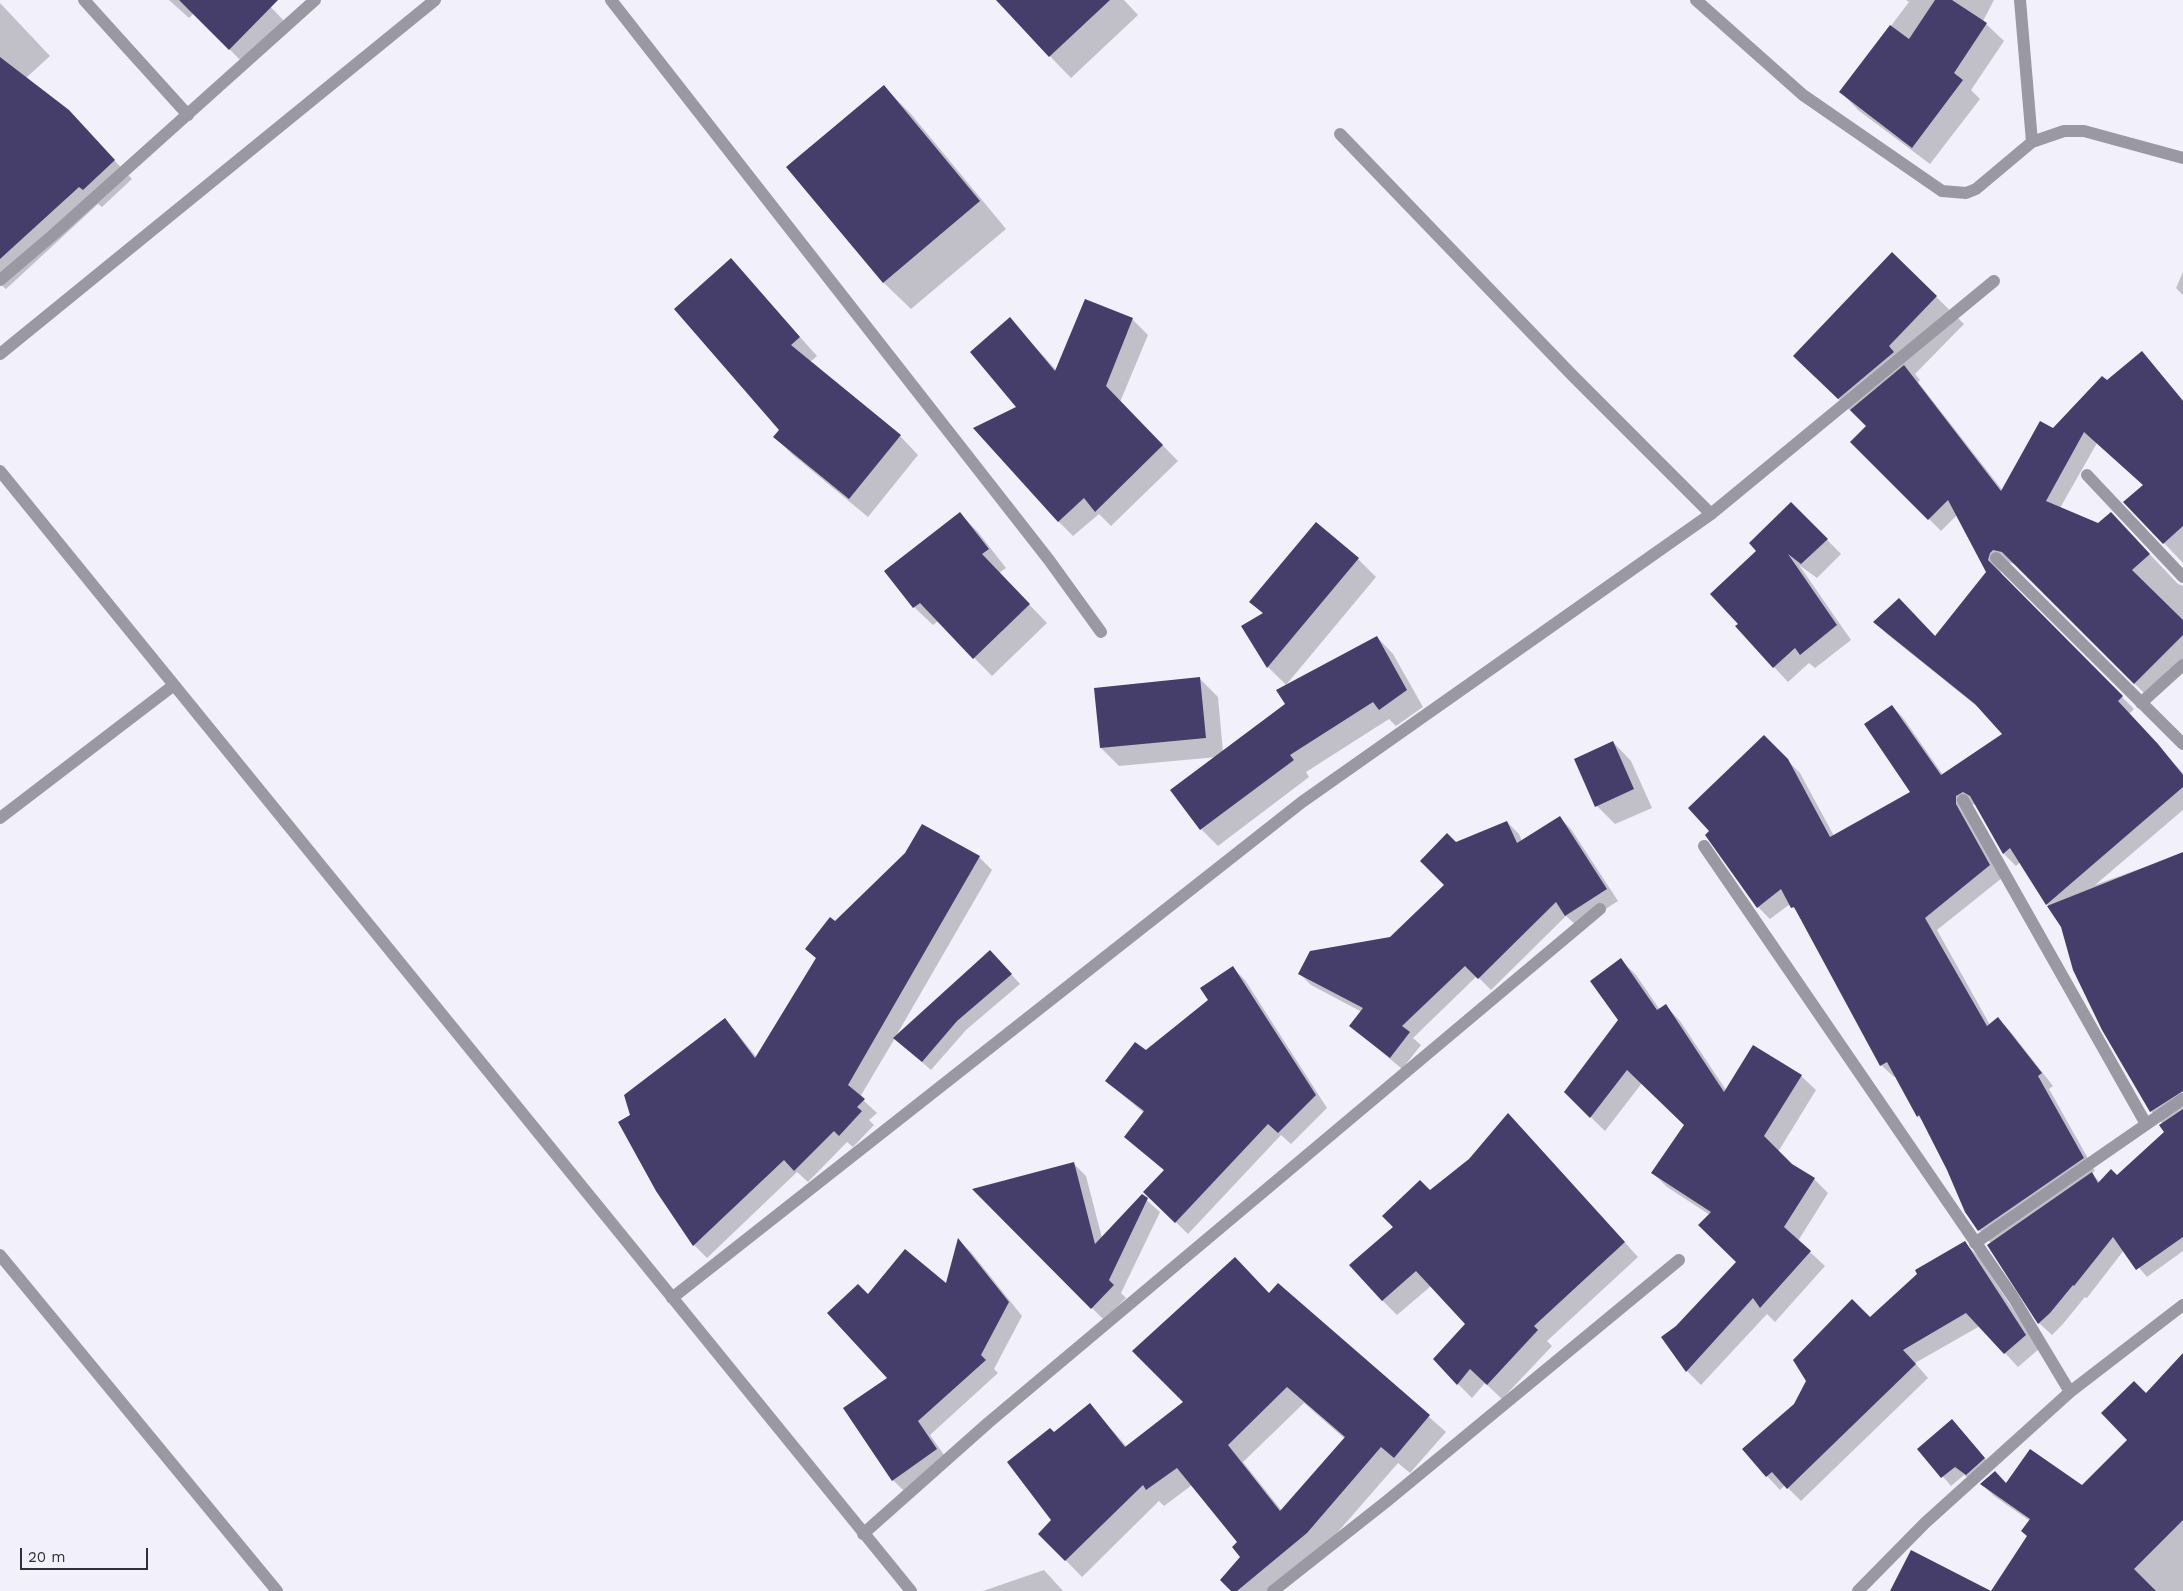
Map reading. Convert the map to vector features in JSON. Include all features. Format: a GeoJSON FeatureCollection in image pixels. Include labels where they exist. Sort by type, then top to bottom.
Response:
{"type":"FeatureCollection","features":[{"type":"Feature","properties":{"kind":"street"},"geometry":{"type":"LineString","coordinates":[[84,0],[188,115]]}},
{"type":"Feature","properties":{"kind":"street"},"geometry":{"type":"LineString","coordinates":[[0,280],[188,115],[315,0]]}},
{"type":"Feature","properties":{"kind":"street"},"geometry":{"type":"LineString","coordinates":[[0,354],[435,0]]}},
{"type":"Feature","properties":{"kind":"street"},"geometry":{"type":"LineString","coordinates":[[612,0],[1049,560],[1101,632]]}},
{"type":"Feature","properties":{"kind":"street"},"geometry":{"type":"LineString","coordinates":[[1696,0],[1803,95],[1942,191],[1966,193],[1976,189],[2032,142],[2064,131],[2084,131],[2183,158]]}},
{"type":"Feature","properties":{"kind":"street"},"geometry":{"type":"LineString","coordinates":[[2020,0],[2032,142]]}},
{"type":"Feature","properties":{"kind":"street"},"geometry":{"type":"LineString","coordinates":[[1340,134],[1573,376],[1711,514]]}},
{"type":"Feature","properties":{"kind":"street"},"geometry":{"type":"LineString","coordinates":[[672,1298],[1302,802],[1711,514],[1994,282]]}},
{"type":"Feature","properties":{"kind":"street"},"geometry":{"type":"LineString","coordinates":[[0,471],[911,1591]]}},
{"type":"Feature","properties":{"kind":"street"},"geometry":{"type":"LineString","coordinates":[[2086,475],[2183,577]]}},
{"type":"Feature","properties":{"kind":"street"},"geometry":{"type":"LineString","coordinates":[[1996,558],[2183,744]]}},
{"type":"Feature","properties":{"kind":"street"},"geometry":{"type":"LineString","coordinates":[[2141,702],[2183,665]]}},
{"type":"Feature","properties":{"kind":"street"},"geometry":{"type":"LineString","coordinates":[[0,818],[174,685]]}},
{"type":"Feature","properties":{"kind":"street"},"geometry":{"type":"LineString","coordinates":[[1963,800],[2146,1124]]}},
{"type":"Feature","properties":{"kind":"street"},"geometry":{"type":"LineString","coordinates":[[1704,846],[2013,1297],[2070,1392]]}},
{"type":"Feature","properties":{"kind":"street"},"geometry":{"type":"LineString","coordinates":[[863,1534],[988,1423],[1600,909]]}},
{"type":"Feature","properties":{"kind":"street"},"geometry":{"type":"LineString","coordinates":[[1975,1243],[2183,1099]]}},
{"type":"Feature","properties":{"kind":"street"},"geometry":{"type":"LineString","coordinates":[[0,1255],[277,1591]]}},
{"type":"Feature","properties":{"kind":"street"},"geometry":{"type":"LineString","coordinates":[[1273,1591],[1388,1501],[1678,1260]]}},
{"type":"Feature","properties":{"kind":"street"},"geometry":{"type":"LineString","coordinates":[[1858,1591],[1926,1523],[2070,1392],[2183,1305]]}},
{"type":"Feature","properties":{"kind":"building"},"geometry":{"type":"Polygon","coordinates":[[[179,0],[278,0],[229,50],[179,0]]]}},
{"type":"Feature","properties":{"kind":"building"},"geometry":{"type":"Polygon","coordinates":[[[996,0],[1110,0],[1049,57],[996,0]]]}},
{"type":"Feature","properties":{"kind":"building"},"geometry":{"type":"Polygon","coordinates":[[[1935,0],[1952,0],[1987,23],[1954,73],[1963,80],[1912,148],[1839,92],[1890,25],[1909,39],[1935,0]]]}},
{"type":"Feature","properties":{"kind":"building"},"geometry":{"type":"Polygon","coordinates":[[[0,57],[69,110],[115,160],[83,190],[79,187],[0,259],[0,57]]]}},
{"type":"Feature","properties":{"kind":"building"},"geometry":{"type":"Polygon","coordinates":[[[884,85],[980,201],[883,283],[786,167],[884,85]]]}},
{"type":"Feature","properties":{"kind":"building"},"geometry":{"type":"Polygon","coordinates":[[[1892,252],[1937,296],[1889,346],[1894,352],[1838,399],[1793,356],[1892,252]]]}},
{"type":"Feature","properties":{"kind":"building"},"geometry":{"type":"Polygon","coordinates":[[[731,258],[800,337],[791,345],[901,435],[849,499],[773,437],[779,430],[674,309],[731,258]]]}},
{"type":"Feature","properties":{"kind":"building"},"geometry":{"type":"Polygon","coordinates":[[[1085,299],[1133,318],[1106,386],[1163,445],[1095,512],[1084,498],[1058,522],[973,428],[1016,407],[970,352],[1010,317],[1055,371],[1085,299]]]}},
{"type":"Feature","properties":{"kind":"building"},"geometry":{"type":"Polygon","coordinates":[[[2142,351],[2183,401],[2183,526],[2163,544],[2123,502],[2143,485],[2084,432],[2046,501],[2098,523],[2111,512],[2150,554],[2132,570],[2183,620],[2183,635],[2134,684],[2002,552],[1993,550],[1988,560],[2123,696],[2118,701],[2158,744],[2183,775],[2183,787],[2046,905],[2010,848],[2003,854],[1970,796],[1963,792],[1956,796],[1956,804],[1990,865],[1925,918],[1987,1026],[1998,1017],[2042,1073],[2038,1076],[2084,1158],[1978,1231],[1965,1212],[1947,1170],[1919,1115],[1917,1117],[1887,1062],[1880,1066],[1794,907],[1791,908],[1781,889],[1757,908],[1705,835],[1709,831],[1688,808],[1764,735],[1788,759],[1830,837],[1910,792],[1864,724],[1892,705],[1941,775],[2002,734],[1975,704],[1873,622],[1899,598],[1935,636],[1986,572],[1948,500],[1928,520],[1850,442],[1866,426],[1850,410],[1904,365],[2001,491],[2040,421],[2053,428],[2102,376],[2107,380],[2142,351]]]}},
{"type":"Feature","properties":{"kind":"building"},"geometry":{"type":"Polygon","coordinates":[[[1791,502],[1828,539],[1801,564],[1788,554],[1837,625],[1800,655],[1795,648],[1773,668],[1735,626],[1738,624],[1710,594],[1756,551],[1749,543],[1791,502]]]}},
{"type":"Feature","properties":{"kind":"building"},"geometry":{"type":"Polygon","coordinates":[[[960,512],[989,549],[982,554],[1030,604],[973,659],[920,603],[913,608],[884,571],[960,512]]]}},
{"type":"Feature","properties":{"kind":"building"},"geometry":{"type":"Polygon","coordinates":[[[1316,522],[1359,558],[1267,668],[1241,626],[1263,613],[1249,602],[1316,522]]]}},
{"type":"Feature","properties":{"kind":"building"},"geometry":{"type":"Polygon","coordinates":[[[1377,636],[1407,690],[1379,710],[1373,702],[1290,755],[1294,760],[1200,830],[1170,790],[1285,704],[1276,690],[1377,636]]]}},
{"type":"Feature","properties":{"kind":"building"},"geometry":{"type":"Polygon","coordinates":[[[1200,677],[1206,738],[1100,748],[1094,688],[1200,677]]]}},
{"type":"Feature","properties":{"kind":"building"},"geometry":{"type":"Polygon","coordinates":[[[1613,741],[1634,789],[1595,807],[1574,759],[1613,741]]]}},
{"type":"Feature","properties":{"kind":"building"},"geometry":{"type":"Polygon","coordinates":[[[1560,816],[1607,889],[1565,916],[1556,902],[1478,979],[1465,966],[1402,1026],[1410,1032],[1390,1058],[1349,1026],[1363,1008],[1298,974],[1310,951],[1390,937],[1444,885],[1420,861],[1447,833],[1456,842],[1507,821],[1517,843],[1560,816]]]}},
{"type":"Feature","properties":{"kind":"building"},"geometry":{"type":"Polygon","coordinates":[[[922,824],[980,856],[848,1085],[865,1099],[857,1107],[862,1111],[839,1136],[834,1131],[794,1171],[784,1160],[693,1246],[656,1191],[618,1122],[630,1115],[624,1095],[725,1018],[755,1058],[816,958],[805,949],[830,917],[835,921],[905,853],[922,824]]]}},
{"type":"Feature","properties":{"kind":"building"},"geometry":{"type":"Polygon","coordinates":[[[2183,852],[2183,1091],[2150,1112],[2102,1030],[2073,970],[2061,927],[2047,906],[2183,852]]]}},
{"type":"Feature","properties":{"kind":"building"},"geometry":{"type":"Polygon","coordinates":[[[990,950],[1012,974],[957,1021],[922,1062],[893,1038],[990,950]]]}},
{"type":"Feature","properties":{"kind":"building"},"geometry":{"type":"Polygon","coordinates":[[[1621,958],[1657,1010],[1666,1004],[1724,1092],[1753,1045],[1802,1075],[1764,1136],[1792,1164],[1815,1178],[1784,1227],[1811,1251],[1760,1308],[1753,1298],[1686,1372],[1661,1337],[1676,1326],[1736,1262],[1698,1225],[1711,1212],[1651,1173],[1684,1125],[1627,1070],[1590,1118],[1564,1092],[1618,1020],[1590,981],[1621,958]]]}},
{"type":"Feature","properties":{"kind":"building"},"geometry":{"type":"Polygon","coordinates":[[[1233,966],[1316,1095],[1278,1133],[1268,1124],[1175,1223],[1143,1192],[1164,1170],[1124,1137],[1144,1111],[1105,1081],[1135,1042],[1146,1050],[1208,1000],[1200,988],[1233,966]]]}},
{"type":"Feature","properties":{"kind":"building"},"geometry":{"type":"Polygon","coordinates":[[[2183,1109],[2183,1237],[2136,1270],[2113,1237],[2074,1286],[2038,1324],[1987,1245],[2092,1172],[2098,1183],[2111,1169],[2117,1175],[2164,1132],[2159,1125],[2183,1109]]]}},
{"type":"Feature","properties":{"kind":"building"},"geometry":{"type":"Polygon","coordinates":[[[1508,1113],[1625,1242],[1534,1326],[1538,1330],[1487,1385],[1470,1369],[1457,1385],[1433,1359],[1465,1324],[1416,1271],[1382,1301],[1349,1265],[1393,1227],[1382,1216],[1420,1180],[1430,1190],[1469,1159],[1508,1113]]]}},
{"type":"Feature","properties":{"kind":"building"},"geometry":{"type":"Polygon","coordinates":[[[1074,1162],[1095,1244],[1142,1194],[1148,1198],[1109,1280],[1114,1285],[1091,1309],[972,1189],[1074,1162]]]}},
{"type":"Feature","properties":{"kind":"building"},"geometry":{"type":"Polygon","coordinates":[[[958,1238],[1009,1302],[981,1355],[986,1360],[918,1421],[937,1449],[892,1481],[843,1408],[887,1378],[827,1313],[858,1284],[868,1294],[905,1249],[946,1283],[958,1238]]]}},
{"type":"Feature","properties":{"kind":"building"},"geometry":{"type":"Polygon","coordinates":[[[1965,1241],[2026,1335],[2004,1354],[1966,1313],[1903,1350],[1916,1364],[1787,1489],[1772,1472],[1766,1477],[1742,1449],[1794,1404],[1806,1381],[1793,1360],[1852,1299],[1870,1317],[1917,1274],[1915,1270],[1965,1241]]]}},
{"type":"Feature","properties":{"kind":"building"},"geometry":{"type":"Polygon","coordinates":[[[1235,1257],[1269,1293],[1278,1283],[1430,1415],[1394,1458],[1381,1447],[1307,1533],[1237,1591],[1231,1591],[1220,1580],[1240,1557],[1232,1547],[1237,1542],[1177,1468],[1146,1490],[1143,1485],[1065,1561],[1038,1534],[1051,1520],[1007,1462],[1050,1428],[1054,1432],[1090,1403],[1125,1447],[1183,1402],[1132,1351],[1235,1257]],[[1287,1387],[1228,1445],[1280,1511],[1345,1437],[1287,1387]]]}},
{"type":"Feature","properties":{"kind":"building"},"geometry":{"type":"Polygon","coordinates":[[[2183,1353],[2183,1520],[2134,1569],[2156,1591],[1991,1591],[2027,1536],[2021,1531],[2030,1519],[1980,1484],[1995,1471],[2006,1483],[2030,1449],[2082,1485],[2127,1440],[2101,1413],[2134,1381],[2146,1393],[2183,1353]]]}},
{"type":"Feature","properties":{"kind":"building"},"geometry":{"type":"Polygon","coordinates":[[[1952,1419],[1985,1458],[1966,1475],[1955,1467],[1941,1478],[1917,1449],[1952,1419]]]}},
{"type":"Feature","properties":{"kind":"building"},"geometry":{"type":"Polygon","coordinates":[[[1911,1550],[1991,1591],[1890,1591],[1911,1550]]]}}]}
